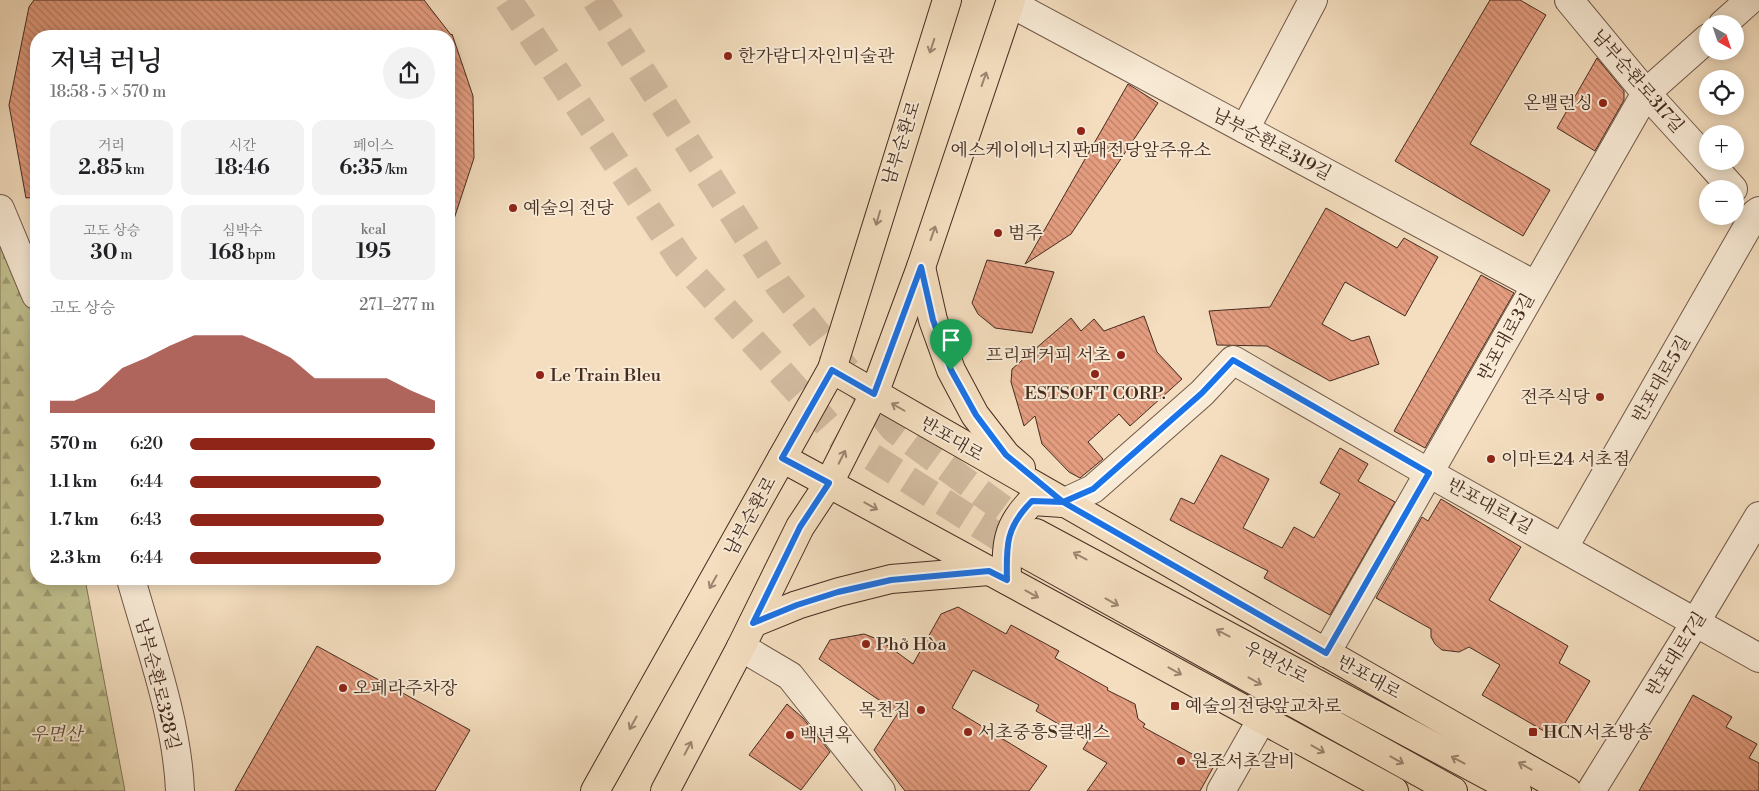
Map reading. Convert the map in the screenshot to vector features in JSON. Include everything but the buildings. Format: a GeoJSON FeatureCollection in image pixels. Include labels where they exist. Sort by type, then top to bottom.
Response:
{"type":"FeatureCollection","features":[{"type":"Feature","properties":{"kind":"main road","name":"남부순환로"},"geometry":{"type":"LineString","coordinates":[[595,791],[832,370],[947,0]]}},
{"type":"Feature","properties":{"kind":"main road"},"geometry":{"type":"LineString","coordinates":[[665,791],[741,647],[800,527],[829,483],[874,394],[921,267],[1010,1]]}},
{"type":"Feature","properties":{"kind":"main road"},"geometry":{"type":"LineString","coordinates":[[921,267],[933,320],[951,370],[976,415],[1006,455],[1063,502]]}},
{"type":"Feature","properties":{"kind":"main road","name":"반포대로"},"geometry":{"type":"LineString","coordinates":[[832,370],[1567,791]]}},
{"type":"Feature","properties":{"kind":"main road"},"geometry":{"type":"LineString","coordinates":[[782,458],[1394,791]]}},
{"type":"Feature","properties":{"kind":"main road"},"geometry":{"type":"LineString","coordinates":[[998,576],[1007,540],[1024,509],[1032,501],[1063,502]]}},
{"type":"Feature","properties":{"kind":"main road","name":"우면산로"},"geometry":{"type":"LineString","coordinates":[[1453,791],[1030,543],[1517,791]]}},
{"type":"Feature","properties":{"kind":"main road"},"geometry":{"type":"LineString","coordinates":[[753,623],[830,594],[891,580],[998,576]]}},
{"type":"Feature","properties":{"kind":"street"},"geometry":{"type":"LineString","coordinates":[[1245,129],[1313,0]]}},
{"type":"Feature","properties":{"kind":"street","name":"남부순환로317길"},"geometry":{"type":"LineString","coordinates":[[1569,0],[1646,93],[1699,151]]}},
{"type":"Feature","properties":{"kind":"street"},"geometry":{"type":"LineString","coordinates":[[1733,15],[1750,0]]}},
{"type":"Feature","properties":{"kind":"street","name":"남부순환로319길"},"geometry":{"type":"LineString","coordinates":[[1010,1],[1535,285]]}},
{"type":"Feature","properties":{"kind":"street","name":"반포대로3길"},"geometry":{"type":"LineString","coordinates":[[1326,653],[1646,93],[1699,46]]}},
{"type":"Feature","properties":{"kind":"street","name":"남부순환로317길"},"geometry":{"type":"LineString","coordinates":[[1716,170],[1725,180]]}},
{"type":"Feature","properties":{"kind":"street","name":"남부순환로317길"},"geometry":{"type":"LineString","coordinates":[[1744,200],[1758,214]]}},
{"type":"Feature","properties":{"kind":"street"},"geometry":{"type":"LineString","coordinates":[[0,209],[30,281]]}},
{"type":"Feature","properties":{"kind":"street","name":"반포대로5길"},"geometry":{"type":"LineString","coordinates":[[1564,547],[1758,214]]}},
{"type":"Feature","properties":{"kind":"street","name":"반포대로1길"},"geometry":{"type":"LineString","coordinates":[[1063,502],[1093,489],[1202,393],[1233,360],[1429,473],[1759,658]]}},
{"type":"Feature","properties":{"kind":"street","name":"반포대로7길"},"geometry":{"type":"LineString","coordinates":[[1591,791],[1759,516]]}},
{"type":"Feature","properties":{"kind":"street","name":"남부순환로328길"},"geometry":{"type":"LineString","coordinates":[[133,585],[166,702],[179,773],[180,791]]}},
{"type":"Feature","properties":{"kind":"street"},"geometry":{"type":"LineString","coordinates":[[741,647],[790,676],[881,791]]}},
{"type":"Feature","properties":{"kind":"street"},"geometry":{"type":"LineString","coordinates":[[1220,791],[1262,719]]}},
{"type":"Feature","properties":{"kind":"green space","name":"우면산"},"geometry":{"type":"Polygon","coordinates":[[[0,234],[30,296],[30,585],[86,585],[125,791],[0,791],[0,234]]]}},
{"type":"Feature","properties":{"kind":"tunnel"},"geometry":{"type":"LineString","coordinates":[[508,0],[683,263],[836,434],[1024,553]]}},
{"type":"Feature","properties":{"kind":"tunnel"},"geometry":{"type":"LineString","coordinates":[[596,0],[779,286],[894,429],[1036,533]]}},
{"type":"Feature","properties":{"kind":"place","name":"한가람디자인미술관"},"geometry":{"type":"Point","coordinates":[728,56]}},
{"type":"Feature","properties":{"kind":"place","name":"온밸런싱"},"geometry":{"type":"Point","coordinates":[1603,103]}},
{"type":"Feature","properties":{"kind":"place","name":"에스케이에너지판매전당앞주유소"},"geometry":{"type":"Point","coordinates":[1081,131]}},
{"type":"Feature","properties":{"kind":"place","name":"예술의 전당"},"geometry":{"type":"Point","coordinates":[513,208]}},
{"type":"Feature","properties":{"kind":"place","name":"범주"},"geometry":{"type":"Point","coordinates":[998,233]}},
{"type":"Feature","properties":{"kind":"place","name":"프리퍼커피 서초"},"geometry":{"type":"Point","coordinates":[1121,355]}},
{"type":"Feature","properties":{"kind":"place","name":"ESTSOFT CORP."},"geometry":{"type":"Point","coordinates":[1095,374]}},
{"type":"Feature","properties":{"kind":"place","name":"Le Train Bleu"},"geometry":{"type":"Point","coordinates":[540,375]}},
{"type":"Feature","properties":{"kind":"place","name":"전주식당"},"geometry":{"type":"Point","coordinates":[1600,397]}},
{"type":"Feature","properties":{"kind":"place","name":"이마트24 서초점"},"geometry":{"type":"Point","coordinates":[1491,459]}},
{"type":"Feature","properties":{"kind":"place","name":"Phở Hòa"},"geometry":{"type":"Point","coordinates":[866,644]}},
{"type":"Feature","properties":{"kind":"place","name":"오페라주차장"},"geometry":{"type":"Point","coordinates":[343,688]}},
{"type":"Feature","properties":{"kind":"place","name":"예술의전당앞교차로"},"geometry":{"type":"Point","coordinates":[1175,706]}},
{"type":"Feature","properties":{"kind":"place","name":"목천집"},"geometry":{"type":"Point","coordinates":[921,710]}},
{"type":"Feature","properties":{"kind":"place","name":"서초중흥S클래스"},"geometry":{"type":"Point","coordinates":[968,732]}},
{"type":"Feature","properties":{"kind":"place","name":"HCN서초방송"},"geometry":{"type":"Point","coordinates":[1533,732]}},
{"type":"Feature","properties":{"kind":"place","name":"백년옥"},"geometry":{"type":"Point","coordinates":[790,735]}},
{"type":"Feature","properties":{"kind":"place","name":"원조서초갈비"},"geometry":{"type":"Point","coordinates":[1181,761]}},
{"type":"Feature","properties":{"kind":"route"},"geometry":{"type":"LineString","coordinates":[[951,370],[933,320],[921,267],[874,394],[832,370],[782,458],[829,483],[800,527],[753,623],[797,605],[838,592],[891,580],[989,571],[1007,580],[1007,540],[1016,521],[1032,501],[1063,502],[1093,489],[1202,393],[1233,360],[1429,473],[1326,653],[1063,502],[1006,455],[976,415],[951,370]]}}]}
